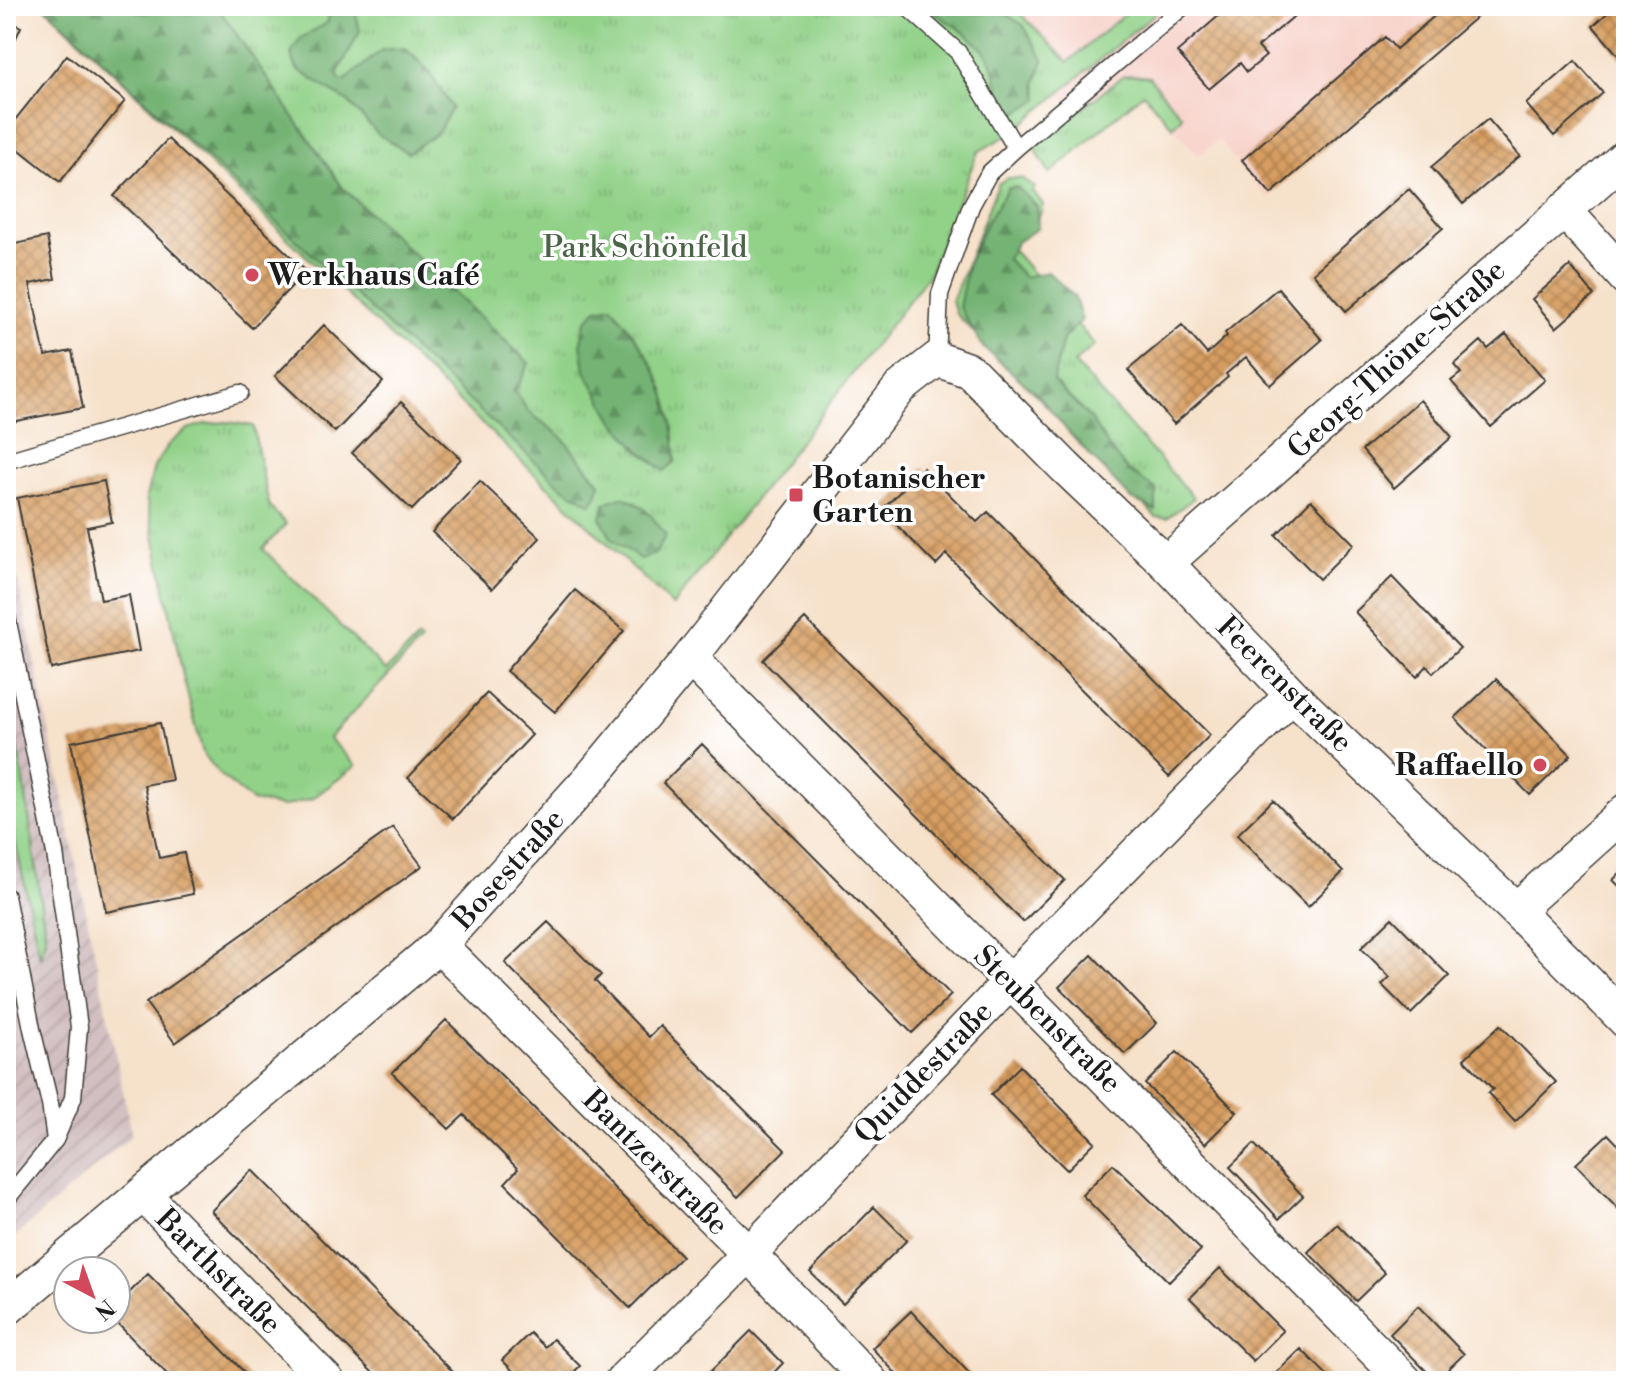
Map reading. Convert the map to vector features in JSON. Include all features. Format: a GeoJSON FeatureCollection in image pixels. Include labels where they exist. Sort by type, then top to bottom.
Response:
{"type":"FeatureCollection","features":[{"type":"Feature","properties":{"kind":"street","name":"Georg-Thöne-Straße"},"geometry":{"type":"LineString","coordinates":[[1166,563],[1626,156]]}},
{"type":"Feature","properties":{"kind":"street"},"geometry":{"type":"LineString","coordinates":[[1564,210],[1626,278]]}},
{"type":"Feature","properties":{"kind":"street","name":"Feerenstraße"},"geometry":{"type":"LineString","coordinates":[[937,359],[970,371],[1166,563],[1292,695],[1516,910],[1626,1021]]}},
{"type":"Feature","properties":{"kind":"street","name":"Bosestraße"},"geometry":{"type":"LineString","coordinates":[[6,1309],[439,945],[593,775],[690,658],[900,388],[937,359]]}},
{"type":"Feature","properties":{"kind":"street","name":"Steubenstraße"},"geometry":{"type":"LineString","coordinates":[[690,658],[1405,1381]]}},
{"type":"Feature","properties":{"kind":"street","name":"Quiddestraße"},"geometry":{"type":"LineString","coordinates":[[622,1381],[1292,695]]}},
{"type":"Feature","properties":{"kind":"street"},"geometry":{"type":"LineString","coordinates":[[1516,910],[1626,811]]}},
{"type":"Feature","properties":{"kind":"street","name":"Bantzerstraße"},"geometry":{"type":"LineString","coordinates":[[439,945],[749,1254],[870,1381]]}},
{"type":"Feature","properties":{"kind":"street","name":"Barthstraße"},"geometry":{"type":"LineString","coordinates":[[143,1194],[327,1381]]}},
{"type":"Feature","properties":{"kind":"lane"},"geometry":{"type":"LineString","coordinates":[[906,6],[958,52],[1016,148]]}},
{"type":"Feature","properties":{"kind":"lane"},"geometry":{"type":"LineString","coordinates":[[937,359],[940,294],[971,206],[989,173],[1184,6]]}},
{"type":"Feature","properties":{"kind":"lane"},"geometry":{"type":"LineString","coordinates":[[6,461],[240,393]]}},
{"type":"Feature","properties":{"kind":"lane"},"geometry":{"type":"LineString","coordinates":[[6,612],[55,853],[79,1027],[73,1098],[55,1140],[6,1200]]}},
{"type":"Feature","properties":{"kind":"lane"},"geometry":{"type":"LineString","coordinates":[[6,896],[55,1140]]}},
{"type":"Feature","properties":{"kind":"shaded area"},"geometry":{"type":"Polygon","coordinates":[[[1013,6],[1489,6],[1267,197],[1218,140],[1198,156],[1144,93],[1096,133],[1048,80],[1068,62],[1013,6]]]}},
{"type":"Feature","properties":{"kind":"shaded area"},"geometry":{"type":"Polygon","coordinates":[[[6,523],[132,1135],[6,1244],[6,523]]]}},
{"type":"Feature","properties":{"kind":"green space","name":"Park Schönfeld"},"geometry":{"type":"Polygon","coordinates":[[[44,6],[1013,6],[1068,62],[1134,6],[1164,6],[1013,132],[978,152],[928,276],[673,606],[44,6]]]}},
{"type":"Feature","properties":{"kind":"green space"},"geometry":{"type":"Polygon","coordinates":[[[44,6],[217,6],[343,188],[529,363],[515,392],[529,412],[561,436],[600,483],[591,504],[561,486],[44,6]]]}},
{"type":"Feature","properties":{"kind":"green space"},"geometry":{"type":"Polygon","coordinates":[[[328,6],[354,6],[360,31],[337,74],[340,80],[346,80],[382,50],[405,48],[429,71],[452,108],[437,133],[408,153],[378,134],[348,102],[297,69],[291,54],[301,38],[327,23],[331,9],[328,6]]]}},
{"type":"Feature","properties":{"kind":"green space"},"geometry":{"type":"Polygon","coordinates":[[[922,6],[993,6],[1023,25],[1044,60],[1036,82],[1039,99],[1018,112],[1007,109],[991,61],[985,53],[960,30],[922,6]]]}},
{"type":"Feature","properties":{"kind":"green space"},"geometry":{"type":"Polygon","coordinates":[[[1123,76],[1149,77],[1182,116],[1173,127],[1143,93],[1050,174],[1034,147],[1123,76]]]}},
{"type":"Feature","properties":{"kind":"green space"},"geometry":{"type":"Polygon","coordinates":[[[1007,178],[1021,178],[1035,188],[1032,191],[1043,204],[1040,215],[1008,244],[1095,345],[1074,363],[1194,498],[1167,518],[1156,517],[956,314],[952,301],[998,184],[1007,178]]]}},
{"type":"Feature","properties":{"kind":"green space"},"geometry":{"type":"Polygon","coordinates":[[[1017,187],[1037,207],[1038,228],[1017,242],[1007,259],[1024,277],[1048,272],[1074,296],[1082,320],[1063,339],[1053,381],[1089,417],[1115,456],[1130,472],[1156,489],[1156,511],[1130,498],[1041,398],[983,347],[959,307],[968,262],[986,223],[1008,188],[1017,187]]]}},
{"type":"Feature","properties":{"kind":"green space"},"geometry":{"type":"Polygon","coordinates":[[[612,306],[650,360],[666,396],[675,462],[664,471],[638,449],[614,421],[585,371],[581,342],[585,322],[597,309],[612,306]]]}},
{"type":"Feature","properties":{"kind":"green space"},"geometry":{"type":"Polygon","coordinates":[[[227,422],[253,426],[269,506],[286,524],[263,549],[386,671],[418,638],[421,641],[329,738],[356,766],[313,798],[282,807],[252,801],[221,776],[203,753],[184,681],[146,497],[154,467],[169,444],[188,429],[227,422]]]}},
{"type":"Feature","properties":{"kind":"green space"},"geometry":{"type":"Polygon","coordinates":[[[621,497],[641,506],[666,535],[654,555],[640,559],[612,539],[601,518],[605,503],[621,497]]]}},
{"type":"Feature","properties":{"kind":"green space"},"geometry":{"type":"Polygon","coordinates":[[[6,690],[24,781],[46,940],[40,957],[6,798],[6,690]]]}},
{"type":"Feature","properties":{"kind":"building"},"geometry":{"type":"Polygon","coordinates":[[[1230,6],[1306,6],[1258,47],[1266,56],[1247,72],[1240,63],[1209,89],[1177,52],[1230,6]]]}},
{"type":"Feature","properties":{"kind":"building"},"geometry":{"type":"Polygon","coordinates":[[[1446,6],[1489,6],[1271,194],[1242,160],[1385,37],[1396,49],[1446,6]]]}},
{"type":"Feature","properties":{"kind":"building"},"geometry":{"type":"Polygon","coordinates":[[[1615,6],[1622,6],[1626,11],[1626,58],[1623,61],[1593,26],[1615,6]]]}},
{"type":"Feature","properties":{"kind":"building"},"geometry":{"type":"Polygon","coordinates":[[[6,20],[21,27],[6,60],[6,20]]]}},
{"type":"Feature","properties":{"kind":"building"},"geometry":{"type":"Polygon","coordinates":[[[67,55],[125,101],[60,182],[6,139],[6,131],[67,55]]]}},
{"type":"Feature","properties":{"kind":"building"},"geometry":{"type":"Polygon","coordinates":[[[1575,61],[1603,93],[1554,136],[1526,104],[1575,61]]]}},
{"type":"Feature","properties":{"kind":"building"},"geometry":{"type":"Polygon","coordinates":[[[1488,119],[1520,156],[1463,204],[1431,167],[1488,119]]]}},
{"type":"Feature","properties":{"kind":"building"},"geometry":{"type":"Polygon","coordinates":[[[168,139],[306,271],[252,328],[114,196],[168,139]]]}},
{"type":"Feature","properties":{"kind":"building"},"geometry":{"type":"Polygon","coordinates":[[[1409,189],[1443,228],[1346,311],[1313,273],[1409,189]]]}},
{"type":"Feature","properties":{"kind":"building"},"geometry":{"type":"Polygon","coordinates":[[[47,237],[55,279],[30,284],[45,356],[72,351],[83,408],[6,423],[6,246],[47,237]]]}},
{"type":"Feature","properties":{"kind":"building"},"geometry":{"type":"Polygon","coordinates":[[[1570,266],[1594,295],[1556,328],[1532,299],[1570,266]]]}},
{"type":"Feature","properties":{"kind":"building"},"geometry":{"type":"Polygon","coordinates":[[[1278,288],[1322,340],[1270,385],[1246,357],[1174,424],[1128,370],[1182,325],[1207,354],[1227,336],[1225,333],[1278,288]]]}},
{"type":"Feature","properties":{"kind":"building"},"geometry":{"type":"Polygon","coordinates":[[[324,325],[383,382],[335,432],[275,376],[324,325]]]}},
{"type":"Feature","properties":{"kind":"building"},"geometry":{"type":"Polygon","coordinates":[[[1506,334],[1545,380],[1491,427],[1451,381],[1461,373],[1454,365],[1481,341],[1488,349],[1506,334]]]}},
{"type":"Feature","properties":{"kind":"building"},"geometry":{"type":"Polygon","coordinates":[[[1420,400],[1452,437],[1394,488],[1362,450],[1420,400]]]}},
{"type":"Feature","properties":{"kind":"building"},"geometry":{"type":"Polygon","coordinates":[[[401,402],[461,459],[412,510],[352,453],[401,402]]]}},
{"type":"Feature","properties":{"kind":"building"},"geometry":{"type":"Polygon","coordinates":[[[923,468],[977,522],[988,512],[1210,735],[1169,777],[946,554],[936,565],[882,510],[923,468]]]}},
{"type":"Feature","properties":{"kind":"building"},"geometry":{"type":"Polygon","coordinates":[[[104,481],[112,522],[87,527],[101,600],[129,595],[139,651],[51,669],[17,498],[104,481]]]}},
{"type":"Feature","properties":{"kind":"building"},"geometry":{"type":"Polygon","coordinates":[[[480,481],[540,538],[492,589],[432,532],[480,481]]]}},
{"type":"Feature","properties":{"kind":"building"},"geometry":{"type":"Polygon","coordinates":[[[1311,500],[1354,544],[1319,579],[1276,535],[1311,500]]]}},
{"type":"Feature","properties":{"kind":"building"},"geometry":{"type":"Polygon","coordinates":[[[1392,577],[1460,648],[1433,673],[1427,666],[1417,677],[1355,612],[1392,577]]]}},
{"type":"Feature","properties":{"kind":"building"},"geometry":{"type":"Polygon","coordinates":[[[575,590],[624,631],[555,712],[506,671],[575,590]]]}},
{"type":"Feature","properties":{"kind":"building"},"geometry":{"type":"Polygon","coordinates":[[[805,619],[1065,880],[1023,922],[763,660],[805,619]]]}},
{"type":"Feature","properties":{"kind":"building"},"geometry":{"type":"Polygon","coordinates":[[[1496,679],[1571,755],[1530,795],[1455,718],[1496,679]]]}},
{"type":"Feature","properties":{"kind":"building"},"geometry":{"type":"Polygon","coordinates":[[[487,693],[532,735],[453,819],[408,778],[487,693]]]}},
{"type":"Feature","properties":{"kind":"building"},"geometry":{"type":"Polygon","coordinates":[[[160,723],[172,780],[144,785],[159,858],[184,853],[193,894],[106,912],[71,742],[160,723]]]}},
{"type":"Feature","properties":{"kind":"building"},"geometry":{"type":"Polygon","coordinates":[[[702,744],[951,995],[912,1033],[663,783],[702,744]]]}},
{"type":"Feature","properties":{"kind":"building"},"geometry":{"type":"Polygon","coordinates":[[[1273,800],[1343,872],[1308,907],[1237,835],[1273,800]]]}},
{"type":"Feature","properties":{"kind":"building"},"geometry":{"type":"Polygon","coordinates":[[[393,827],[422,866],[175,1043],[146,1003],[393,827]]]}},
{"type":"Feature","properties":{"kind":"building"},"geometry":{"type":"Polygon","coordinates":[[[1626,867],[1626,893],[1613,880],[1626,867]]]}},
{"type":"Feature","properties":{"kind":"building"},"geometry":{"type":"Polygon","coordinates":[[[1392,918],[1449,976],[1411,1014],[1382,985],[1390,977],[1361,948],[1392,918]]]}},
{"type":"Feature","properties":{"kind":"building"},"geometry":{"type":"Polygon","coordinates":[[[548,922],[601,975],[595,981],[649,1037],[660,1026],[785,1150],[738,1197],[505,963],[548,922]]]}},
{"type":"Feature","properties":{"kind":"building"},"geometry":{"type":"Polygon","coordinates":[[[1092,955],[1157,1023],[1125,1054],[1059,987],[1092,955]]]}},
{"type":"Feature","properties":{"kind":"building"},"geometry":{"type":"Polygon","coordinates":[[[446,1020],[682,1256],[630,1308],[505,1183],[518,1169],[464,1115],[449,1129],[392,1073],[446,1020]]]}},
{"type":"Feature","properties":{"kind":"building"},"geometry":{"type":"Polygon","coordinates":[[[1500,1025],[1556,1082],[1515,1122],[1488,1093],[1493,1089],[1464,1059],[1500,1025]]]}},
{"type":"Feature","properties":{"kind":"building"},"geometry":{"type":"Polygon","coordinates":[[[1177,1052],[1237,1112],[1205,1144],[1145,1084],[1177,1052]]]}},
{"type":"Feature","properties":{"kind":"building"},"geometry":{"type":"Polygon","coordinates":[[[1020,1066],[1095,1142],[1067,1170],[991,1095],[1020,1066]]]}},
{"type":"Feature","properties":{"kind":"building"},"geometry":{"type":"Polygon","coordinates":[[[1608,1134],[1626,1153],[1626,1217],[1576,1164],[1608,1134]]]}},
{"type":"Feature","properties":{"kind":"building"},"geometry":{"type":"Polygon","coordinates":[[[1254,1144],[1303,1196],[1279,1219],[1230,1167],[1254,1144]]]}},
{"type":"Feature","properties":{"kind":"building"},"geometry":{"type":"Polygon","coordinates":[[[1113,1164],[1201,1250],[1169,1282],[1082,1195],[1113,1164]]]}},
{"type":"Feature","properties":{"kind":"building"},"geometry":{"type":"Polygon","coordinates":[[[252,1170],[462,1381],[381,1381],[211,1211],[252,1170]]]}},
{"type":"Feature","properties":{"kind":"building"},"geometry":{"type":"Polygon","coordinates":[[[874,1207],[907,1240],[843,1304],[810,1272],[874,1207]]]}},
{"type":"Feature","properties":{"kind":"building"},"geometry":{"type":"Polygon","coordinates":[[[1337,1224],[1385,1273],[1356,1301],[1308,1252],[1337,1224]]]}},
{"type":"Feature","properties":{"kind":"building"},"geometry":{"type":"Polygon","coordinates":[[[1220,1268],[1283,1331],[1253,1361],[1190,1298],[1220,1268]]]}},
{"type":"Feature","properties":{"kind":"building"},"geometry":{"type":"Polygon","coordinates":[[[148,1274],[253,1381],[174,1381],[129,1335],[132,1335],[132,1290],[148,1274]]]}},
{"type":"Feature","properties":{"kind":"building"},"geometry":{"type":"Polygon","coordinates":[[[1418,1306],[1464,1354],[1436,1381],[1390,1334],[1418,1306]]]}},
{"type":"Feature","properties":{"kind":"building"},"geometry":{"type":"Polygon","coordinates":[[[911,1311],[976,1381],[901,1379],[872,1348],[911,1311]]]}},
{"type":"Feature","properties":{"kind":"building"},"geometry":{"type":"Polygon","coordinates":[[[751,1331],[783,1363],[766,1381],[701,1381],[751,1331]]]}},
{"type":"Feature","properties":{"kind":"building"},"geometry":{"type":"Polygon","coordinates":[[[530,1333],[545,1347],[553,1339],[580,1366],[565,1381],[511,1381],[517,1375],[502,1360],[530,1333]]]}},
{"type":"Feature","properties":{"kind":"building"},"geometry":{"type":"Polygon","coordinates":[[[1301,1349],[1333,1381],[1268,1381],[1301,1349]]]}},
{"type":"Feature","properties":{"kind":"place","name":"Werkhaus Café"},"geometry":{"type":"Point","coordinates":[252,275]}},
{"type":"Feature","properties":{"kind":"place","name":"Botanischer Garten"},"geometry":{"type":"Point","coordinates":[796,495]}},
{"type":"Feature","properties":{"kind":"place","name":"Raffaello"},"geometry":{"type":"Point","coordinates":[1540,765]}}]}
